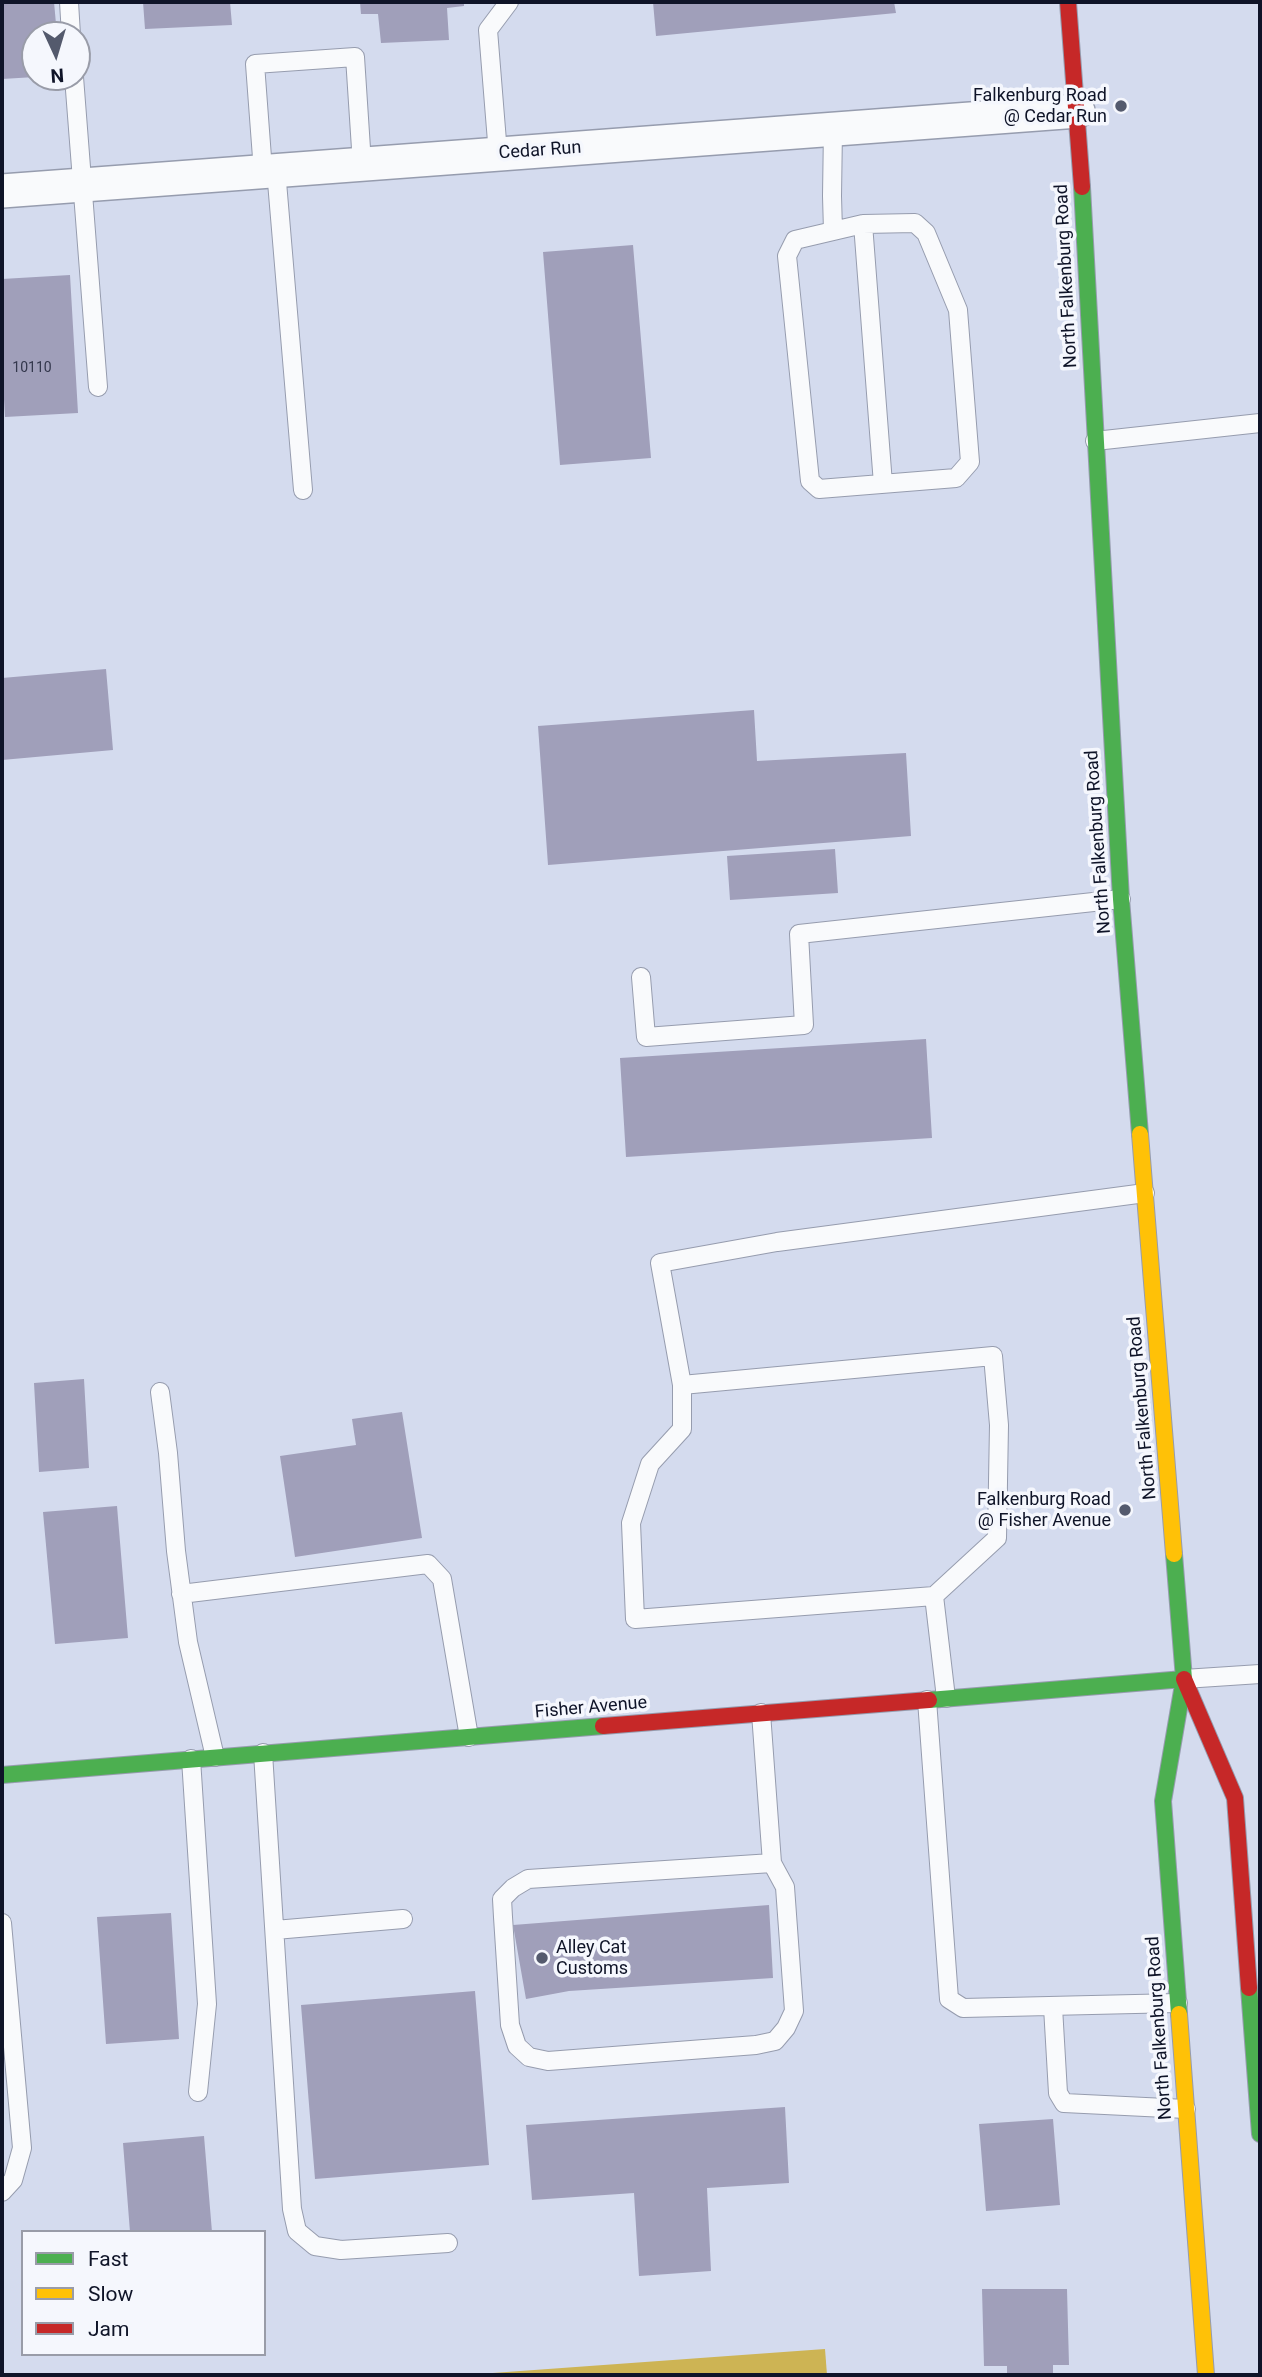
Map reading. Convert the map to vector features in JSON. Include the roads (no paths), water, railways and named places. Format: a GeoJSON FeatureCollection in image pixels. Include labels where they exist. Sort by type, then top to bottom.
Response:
{"type":"FeatureCollection","features":[{"type":"Feature","properties":{"kind":"street","name":"North Falkenburg Road"},"geometry":{"type":"LineString","coordinates":[[1068,2],[1078,111],[1121,899],[1184,1679],[1163,1801],[1206,2375]]}},
{"type":"Feature","properties":{"kind":"street","name":"Cedar Run"},"geometry":{"type":"LineString","coordinates":[[2,191],[1078,111]]}},
{"type":"Feature","properties":{"kind":"street","name":"North Falkenburg Road"},"geometry":{"type":"LineString","coordinates":[[1184,1679],[1236,1798],[1260,2134]]}},
{"type":"Feature","properties":{"kind":"street","name":"Fisher Avenue"},"geometry":{"type":"LineString","coordinates":[[2,1775],[1184,1679]]}},
{"type":"Feature","properties":{"kind":"lane"},"geometry":{"type":"LineString","coordinates":[[69,2],[70,21]]}},
{"type":"Feature","properties":{"kind":"lane"},"geometry":{"type":"LineString","coordinates":[[498,154],[488,30],[509,2]]}},
{"type":"Feature","properties":{"kind":"lane"},"geometry":{"type":"LineString","coordinates":[[303,491],[270,171],[255,64],[355,58],[362,164]]}},
{"type":"Feature","properties":{"kind":"lane"},"geometry":{"type":"LineString","coordinates":[[75,91],[98,387]]}},
{"type":"Feature","properties":{"kind":"lane"},"geometry":{"type":"LineString","coordinates":[[833,129],[834,231]]}},
{"type":"Feature","properties":{"kind":"lane"},"geometry":{"type":"LineString","coordinates":[[915,223],[926,233],[958,310],[971,462],[956,478],[819,489],[810,481],[787,256],[795,240],[834,231],[863,224],[915,223]]}},
{"type":"Feature","properties":{"kind":"lane"},"geometry":{"type":"LineString","coordinates":[[863,224],[883,484]]}},
{"type":"Feature","properties":{"kind":"lane"},"geometry":{"type":"LineString","coordinates":[[1095,441],[1260,423]]}},
{"type":"Feature","properties":{"kind":"lane"},"geometry":{"type":"LineString","coordinates":[[640,977],[646,1037],[804,1025],[799,934],[1121,899]]}},
{"type":"Feature","properties":{"kind":"lane"},"geometry":{"type":"LineString","coordinates":[[682,1385],[993,1356],[999,1425],[997,1538],[934,1596],[635,1619],[631,1523],[650,1464],[682,1429],[682,1385],[660,1263],[777,1242],[1145,1194]]}},
{"type":"Feature","properties":{"kind":"lane"},"geometry":{"type":"LineString","coordinates":[[160,1392],[188,1643],[215,1757]]}},
{"type":"Feature","properties":{"kind":"lane"},"geometry":{"type":"LineString","coordinates":[[181,1594],[428,1564],[442,1579],[469,1737]]}},
{"type":"Feature","properties":{"kind":"lane"},"geometry":{"type":"LineString","coordinates":[[934,1596],[946,1698]]}},
{"type":"Feature","properties":{"kind":"lane"},"geometry":{"type":"LineString","coordinates":[[1184,1679],[1260,1674]]}},
{"type":"Feature","properties":{"kind":"lane"},"geometry":{"type":"LineString","coordinates":[[928,1700],[949,1999],[963,2008],[1178,2003]]}},
{"type":"Feature","properties":{"kind":"lane"},"geometry":{"type":"LineString","coordinates":[[761,1713],[772,1863],[785,1886],[794,2011],[786,2028],[775,2041],[756,2045],[548,2061],[529,2057],[517,2046],[510,2025],[502,1899],[513,1888],[528,1879],[772,1863]]}},
{"type":"Feature","properties":{"kind":"lane"},"geometry":{"type":"LineString","coordinates":[[263,1753],[292,2209],[297,2231],[315,2246],[341,2250],[448,2243]]}},
{"type":"Feature","properties":{"kind":"lane"},"geometry":{"type":"LineString","coordinates":[[191,1759],[207,2004],[198,2092]]}},
{"type":"Feature","properties":{"kind":"lane"},"geometry":{"type":"LineString","coordinates":[[275,1930],[403,1919]]}},
{"type":"Feature","properties":{"kind":"lane"},"geometry":{"type":"LineString","coordinates":[[2,1923],[22,2148],[13,2180],[2,2192]]}},
{"type":"Feature","properties":{"kind":"lane"},"geometry":{"type":"LineString","coordinates":[[1054,2007],[1058,2093],[1064,2103],[1186,2109]]}},
{"type":"Feature","properties":{"kind":"place","name":"Falkenburg Road @ Cedar Run"},"geometry":{"type":"Point","coordinates":[1121,106]}},
{"type":"Feature","properties":{"kind":"place","name":"Falkenburg Road @ Fisher Avenue"},"geometry":{"type":"Point","coordinates":[1125,1510]}},
{"type":"Feature","properties":{"kind":"place","name":"Alley Cat Customs"},"geometry":{"type":"Point","coordinates":[542,1958]}}]}
